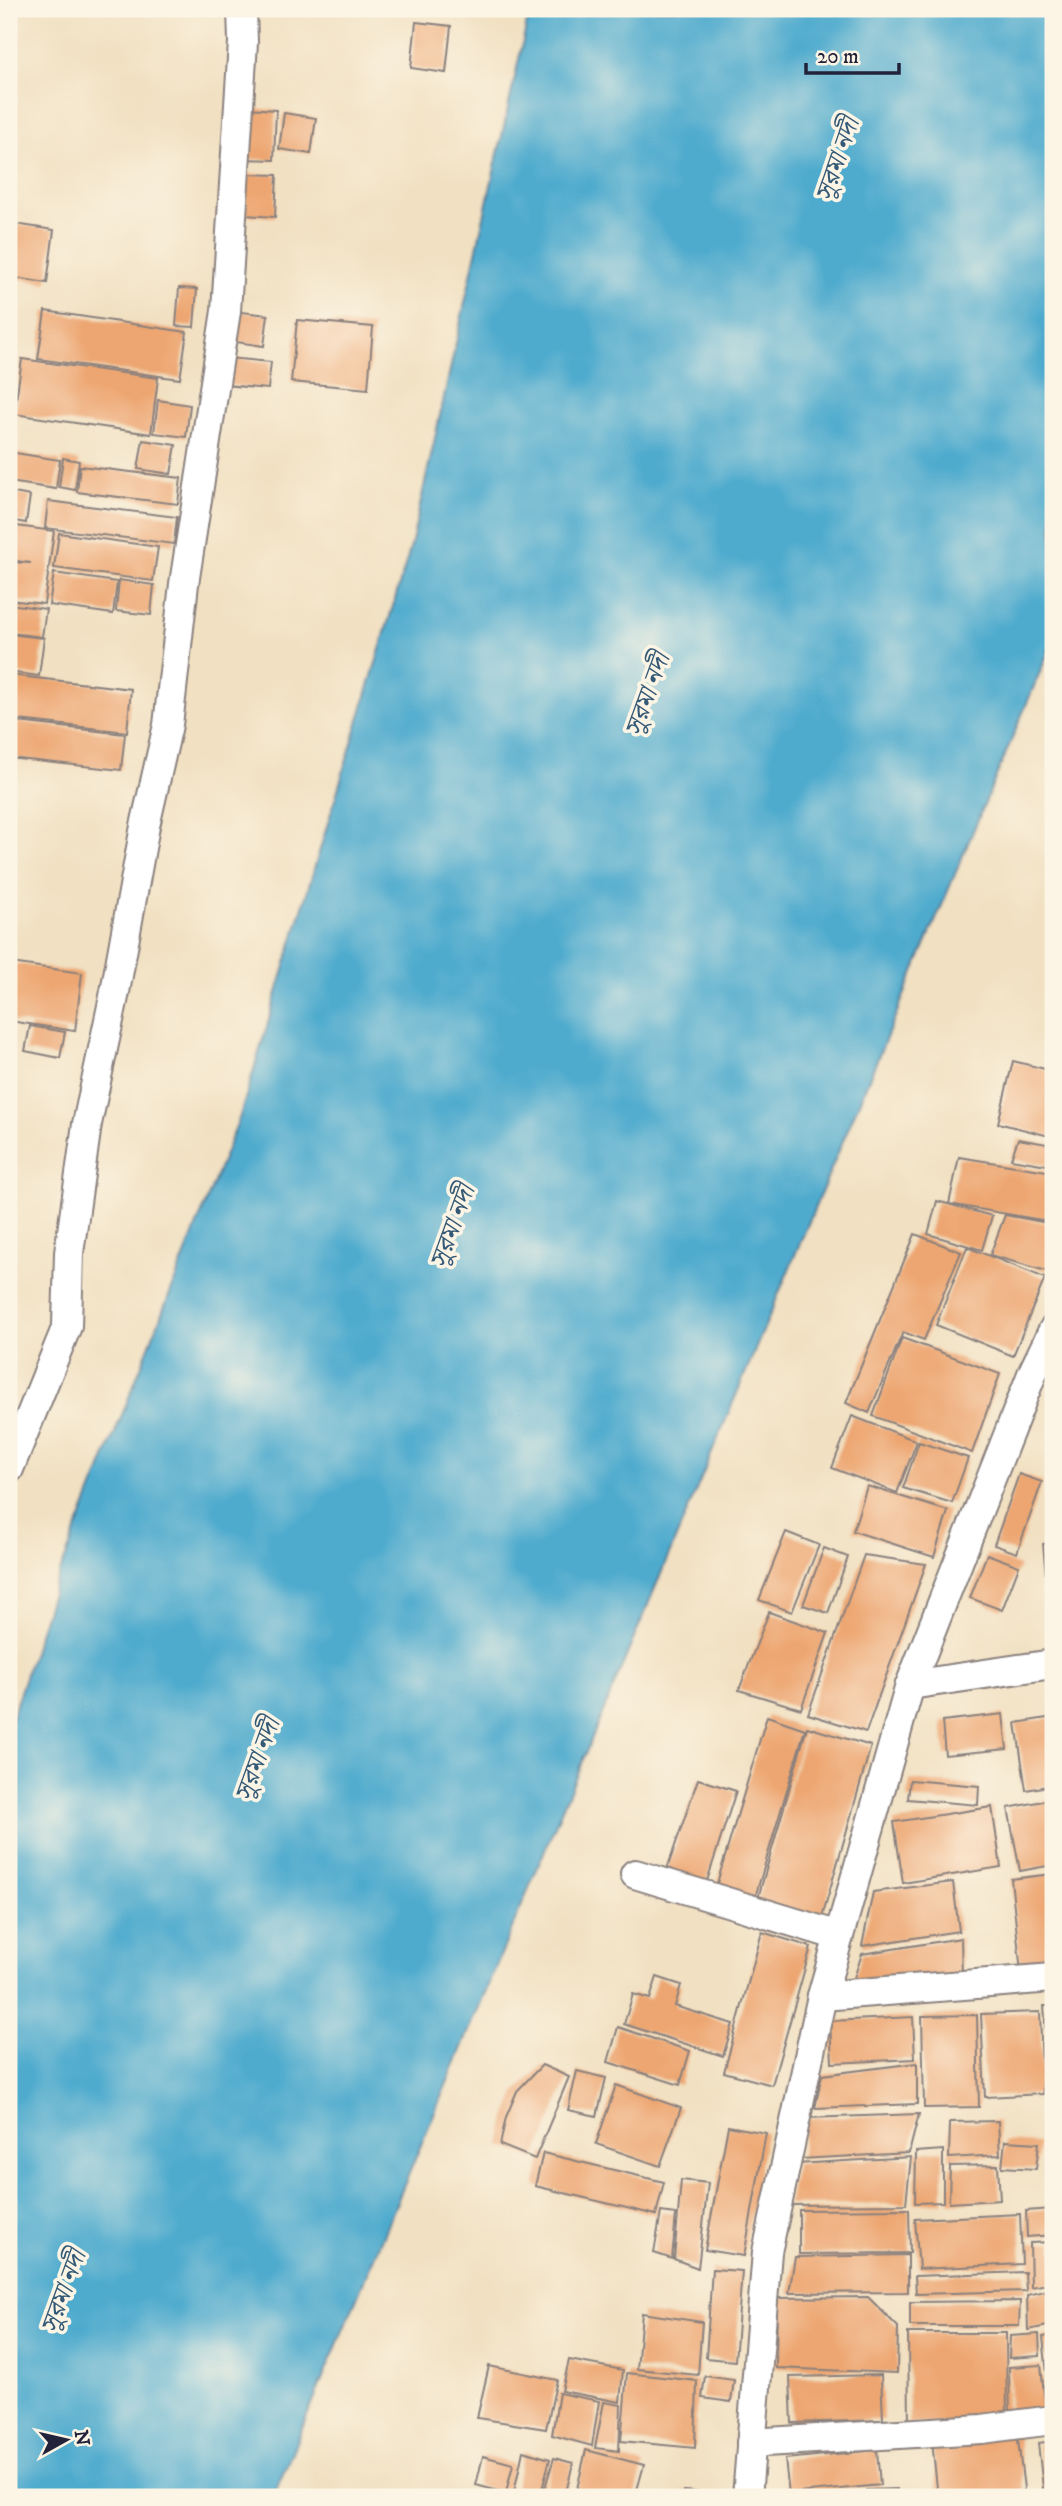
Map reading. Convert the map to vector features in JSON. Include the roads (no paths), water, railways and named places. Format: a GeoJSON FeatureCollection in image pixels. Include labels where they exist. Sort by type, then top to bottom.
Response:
{"type":"FeatureCollection","features":[{"type":"Feature","properties":{"kind":"street"},"geometry":{"type":"LineString","coordinates":[[9,1469],[67,1326],[69,1253],[87,1124],[115,992],[145,827],[168,725],[184,584],[226,311],[242,55],[242,9]]}},
{"type":"Feature","properties":{"kind":"street"},"geometry":{"type":"LineString","coordinates":[[747,2497],[766,2252],[822,1996],[910,1685],[1032,1374],[1053,1330]]}},
{"type":"Feature","properties":{"kind":"street"},"geometry":{"type":"LineString","coordinates":[[910,1685],[1053,1664]]}},
{"type":"Feature","properties":{"kind":"street"},"geometry":{"type":"LineString","coordinates":[[635,1874],[839,1936]]}},
{"type":"Feature","properties":{"kind":"street"},"geometry":{"type":"LineString","coordinates":[[822,1996],[1053,1978]]}},
{"type":"Feature","properties":{"kind":"street"},"geometry":{"type":"LineString","coordinates":[[751,2443],[982,2429],[1053,2420]]}},
{"type":"Feature","properties":{"kind":"water","name":"সুরমা নদী"},"geometry":{"type":"Polygon","coordinates":[[[530,9],[1053,9],[1053,641],[273,2497],[9,2497],[9,1726],[54,1587],[240,1116],[411,546],[530,9]]]}}]}
